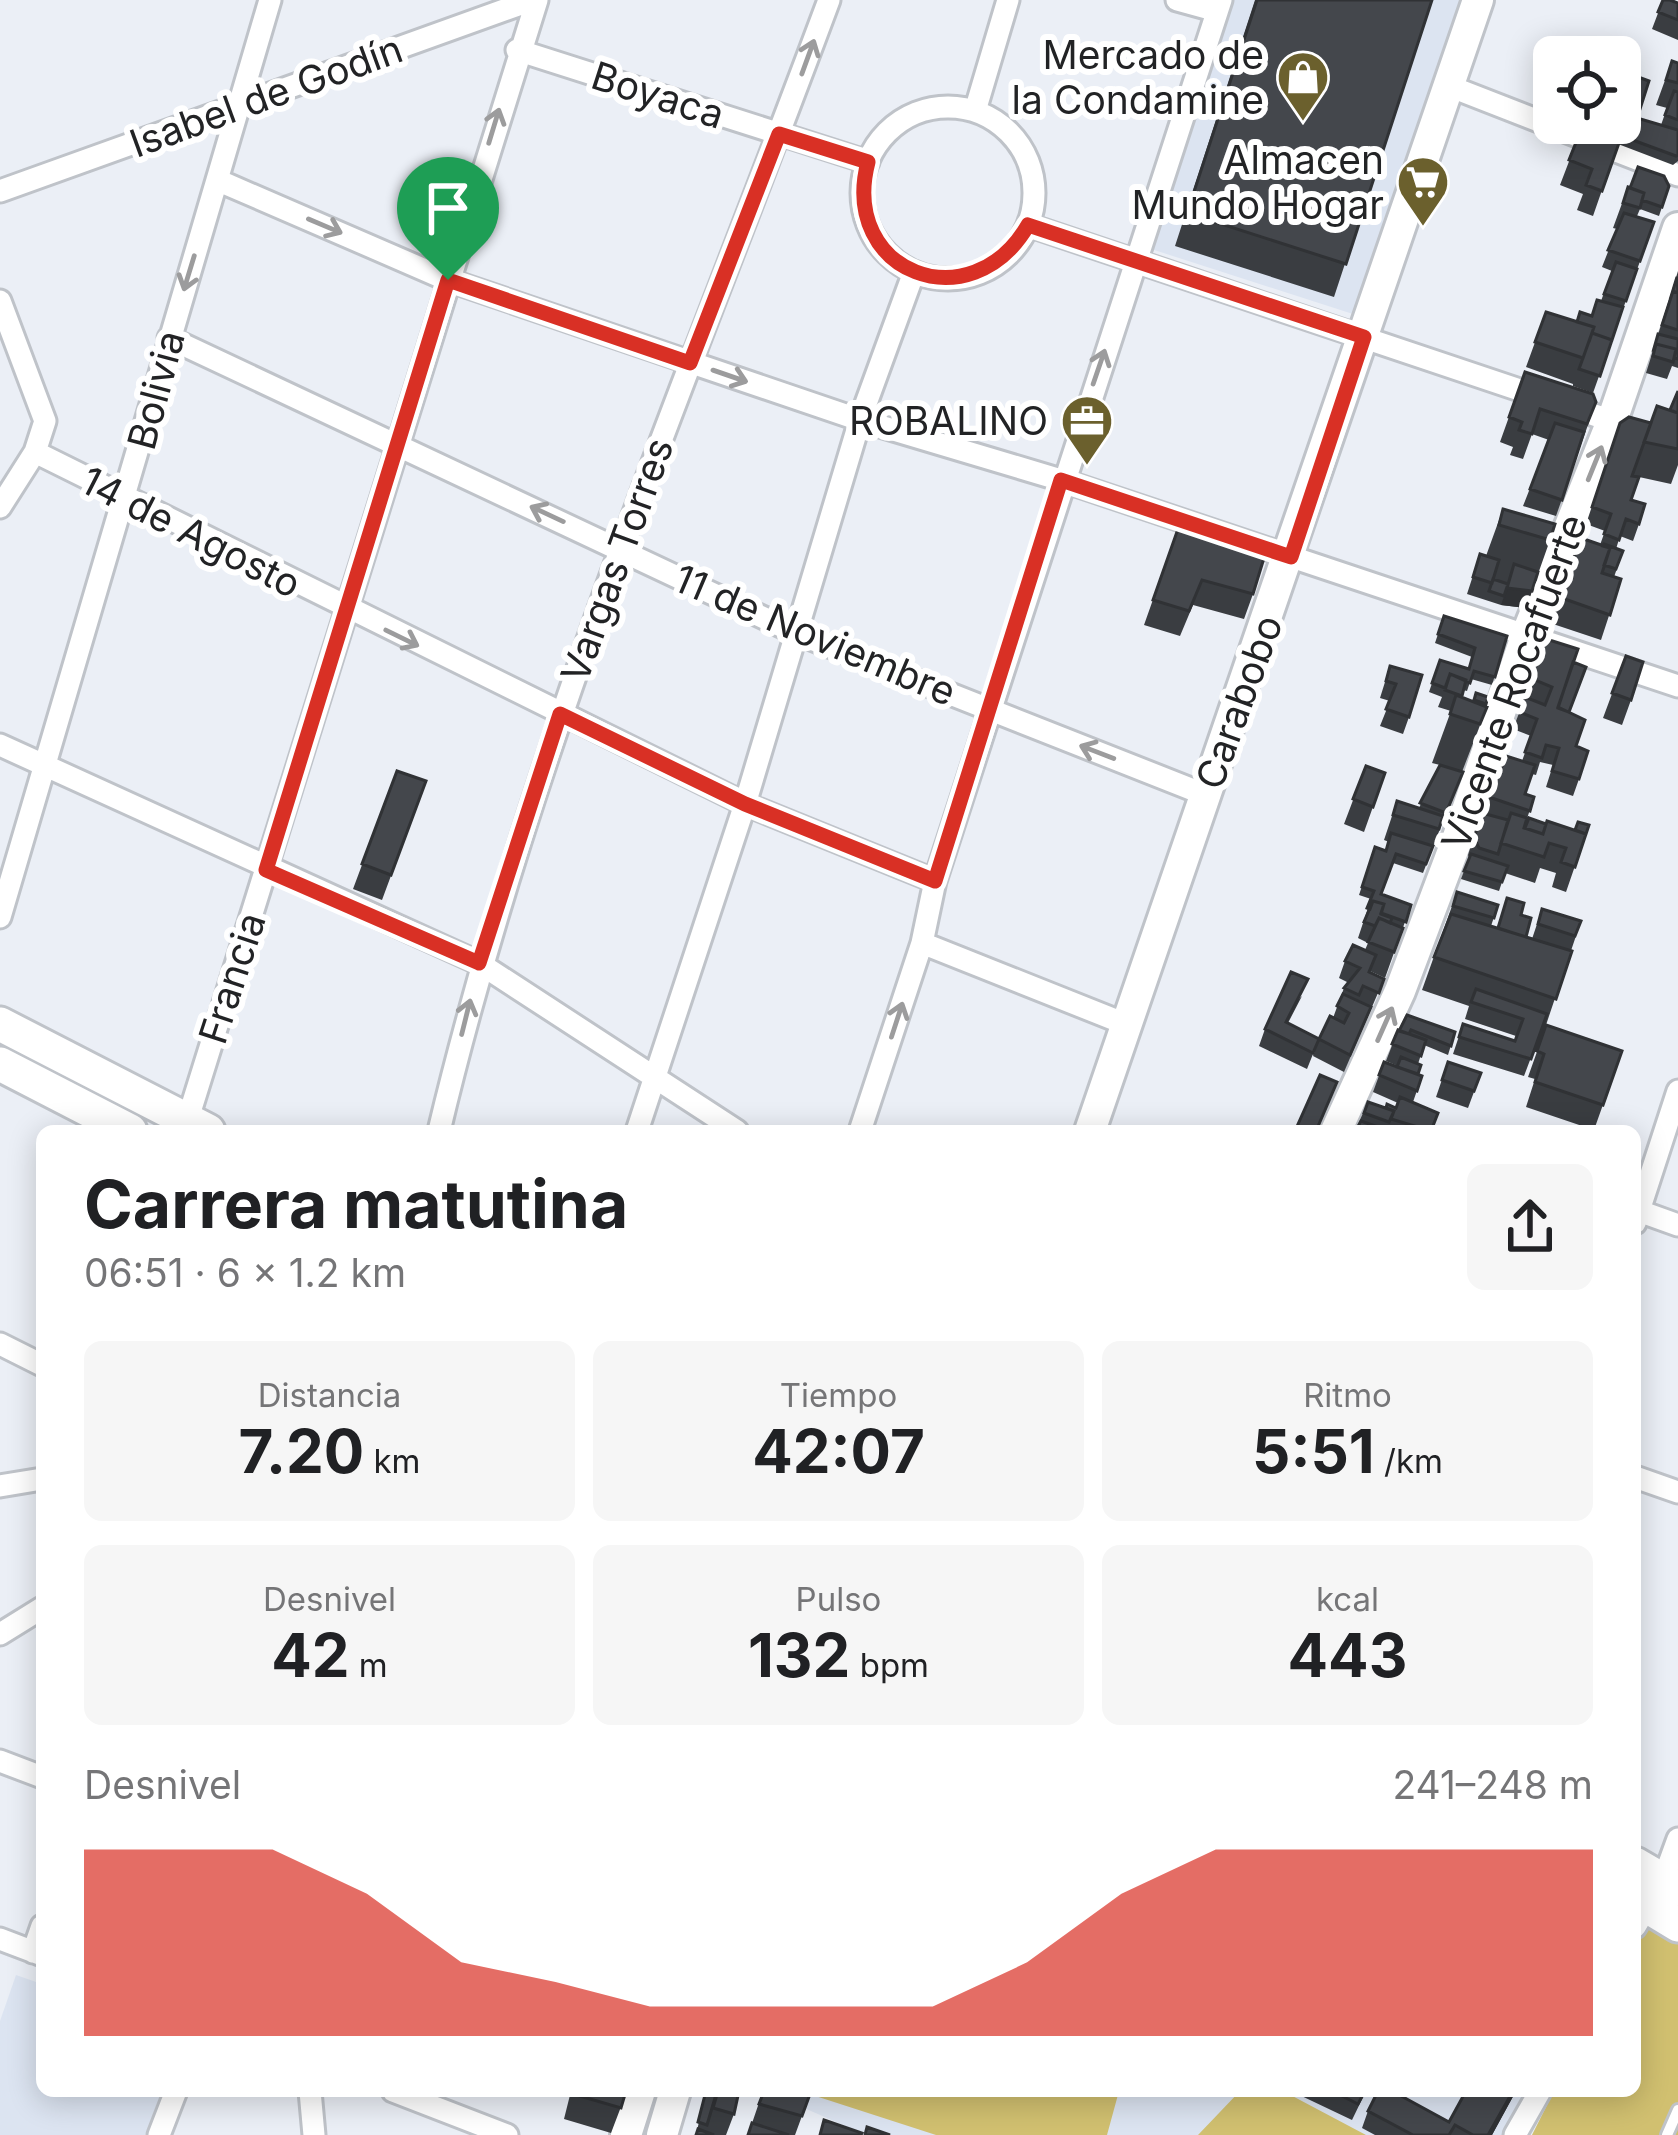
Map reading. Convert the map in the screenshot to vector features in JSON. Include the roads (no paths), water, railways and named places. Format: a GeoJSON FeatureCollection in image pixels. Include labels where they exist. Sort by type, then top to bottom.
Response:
{"type":"FeatureCollection","features":[{"type":"Feature","properties":{"kind":"main road","name":"Carabobo"},"geometry":{"type":"LineString","coordinates":[[1092,1125],[1291,557],[1478,0]]}},
{"type":"Feature","properties":{"kind":"main road","name":"Vicente Rocafuerte"},"geometry":{"type":"LineString","coordinates":[[1339,1125],[1400,992],[1526,636],[1623,425],[1678,228]]}},
{"type":"Feature","properties":{"kind":"main road"},"geometry":{"type":"LineString","coordinates":[[0,1024],[187,1125]]}},
{"type":"Feature","properties":{"kind":"main road"},"geometry":{"type":"LineString","coordinates":[[0,1064],[118,1125]]}},
{"type":"Feature","properties":{"kind":"main road"},"geometry":{"type":"LineString","coordinates":[[1649,1894],[1678,1925]]}},
{"type":"Feature","properties":{"kind":"main road"},"geometry":{"type":"LineString","coordinates":[[626,2135],[638,2097]]}},
{"type":"Feature","properties":{"kind":"main road"},"geometry":{"type":"LineString","coordinates":[[662,2135],[673,2097]]}},
{"type":"Feature","properties":{"kind":"street","name":"Bolivia"},"geometry":{"type":"LineString","coordinates":[[0,917],[270,0]]}},
{"type":"Feature","properties":{"kind":"street","name":"Isabel de Godín"},"geometry":{"type":"LineString","coordinates":[[0,191],[534,0]]}},
{"type":"Feature","properties":{"kind":"street","name":"Francia"},"geometry":{"type":"LineString","coordinates":[[194,1125],[266,870],[534,0]]}},
{"type":"Feature","properties":{"kind":"street","name":"Vargas Torres"},"geometry":{"type":"LineString","coordinates":[[440,1125],[479,963],[560,714],[829,0]]}},
{"type":"Feature","properties":{"kind":"street"},"geometry":{"type":"LineString","coordinates":[[975,111],[1008,0]]}},
{"type":"Feature","properties":{"kind":"street"},"geometry":{"type":"LineString","coordinates":[[862,1125],[922,944],[935,881],[1061,480],[1219,6],[1177,0]]}},
{"type":"Feature","properties":{"kind":"street","name":"Boyaca"},"geometry":{"type":"LineString","coordinates":[[517,50],[868,162]]}},
{"type":"Feature","properties":{"kind":"street"},"geometry":{"type":"LineString","coordinates":[[1449,86],[1678,175]]}},
{"type":"Feature","properties":{"kind":"street"},"geometry":{"type":"LineString","coordinates":[[954,107],[975,111],[1014,136],[1027,156],[1034,178],[1028,225],[1017,245],[981,272],[936,278],[914,272],[895,261],[868,226],[862,205],[868,162],[878,142],[911,115],[954,107]]}},
{"type":"Feature","properties":{"kind":"street"},"geometry":{"type":"LineString","coordinates":[[218,180],[448,280],[860,420],[1061,480],[1678,686]]}},
{"type":"Feature","properties":{"kind":"street"},"geometry":{"type":"LineString","coordinates":[[1028,225],[1623,425]]}},
{"type":"Feature","properties":{"kind":"street"},"geometry":{"type":"LineString","coordinates":[[639,1125],[745,804],[860,420],[914,272]]}},
{"type":"Feature","properties":{"kind":"street"},"geometry":{"type":"LineString","coordinates":[[0,301],[45,421],[35,452],[0,507]]}},
{"type":"Feature","properties":{"kind":"street","name":"11 de Noviembre"},"geometry":{"type":"LineString","coordinates":[[169,338],[796,633],[1206,795]]}},
{"type":"Feature","properties":{"kind":"street","name":"14 de Agosto"},"geometry":{"type":"LineString","coordinates":[[35,452],[745,804],[935,881]]}},
{"type":"Feature","properties":{"kind":"street"},"geometry":{"type":"LineString","coordinates":[[0,745],[479,963],[728,1125]]}},
{"type":"Feature","properties":{"kind":"street"},"geometry":{"type":"LineString","coordinates":[[922,944],[1128,1025]]}},
{"type":"Feature","properties":{"kind":"street"},"geometry":{"type":"LineString","coordinates":[[1641,1205],[1678,1091]]}},
{"type":"Feature","properties":{"kind":"street"},"geometry":{"type":"LineString","coordinates":[[1641,1218],[1678,1225]]}},
{"type":"Feature","properties":{"kind":"street"},"geometry":{"type":"LineString","coordinates":[[0,1344],[36,1362]]}},
{"type":"Feature","properties":{"kind":"street"},"geometry":{"type":"LineString","coordinates":[[1641,1479],[1678,1492]]}},
{"type":"Feature","properties":{"kind":"street"},"geometry":{"type":"LineString","coordinates":[[0,1486],[36,1480]]}},
{"type":"Feature","properties":{"kind":"street"},"geometry":{"type":"LineString","coordinates":[[0,1634],[36,1612]]}},
{"type":"Feature","properties":{"kind":"street"},"geometry":{"type":"LineString","coordinates":[[0,1761],[36,1775]]}},
{"type":"Feature","properties":{"kind":"street"},"geometry":{"type":"LineString","coordinates":[[1649,1894],[1678,1839]]}},
{"type":"Feature","properties":{"kind":"street"},"geometry":{"type":"LineString","coordinates":[[0,1940],[36,1952]]}},
{"type":"Feature","properties":{"kind":"street"},"geometry":{"type":"LineString","coordinates":[[159,2135],[174,2097]]}},
{"type":"Feature","properties":{"kind":"street"},"geometry":{"type":"LineString","coordinates":[[311,2097],[314,2135]]}},
{"type":"Feature","properties":{"kind":"street"},"geometry":{"type":"LineString","coordinates":[[409,2097],[507,2135]]}},
{"type":"Feature","properties":{"kind":"street"},"geometry":{"type":"LineString","coordinates":[[1515,2135],[1537,2097]]}},
{"type":"Feature","properties":{"kind":"lane"},"geometry":{"type":"LineString","coordinates":[[1666,2135],[1678,2110]]}},
{"type":"Feature","properties":{"kind":"place","name":"Mercado de la Condamine"},"geometry":{"type":"Point","coordinates":[1303,123]}},
{"type":"Feature","properties":{"kind":"place","name":"Almacen Mundo Hogar"},"geometry":{"type":"Point","coordinates":[1423,228]}},
{"type":"Feature","properties":{"kind":"place","name":"ROBALINO"},"geometry":{"type":"Point","coordinates":[1087,467]}}]}
